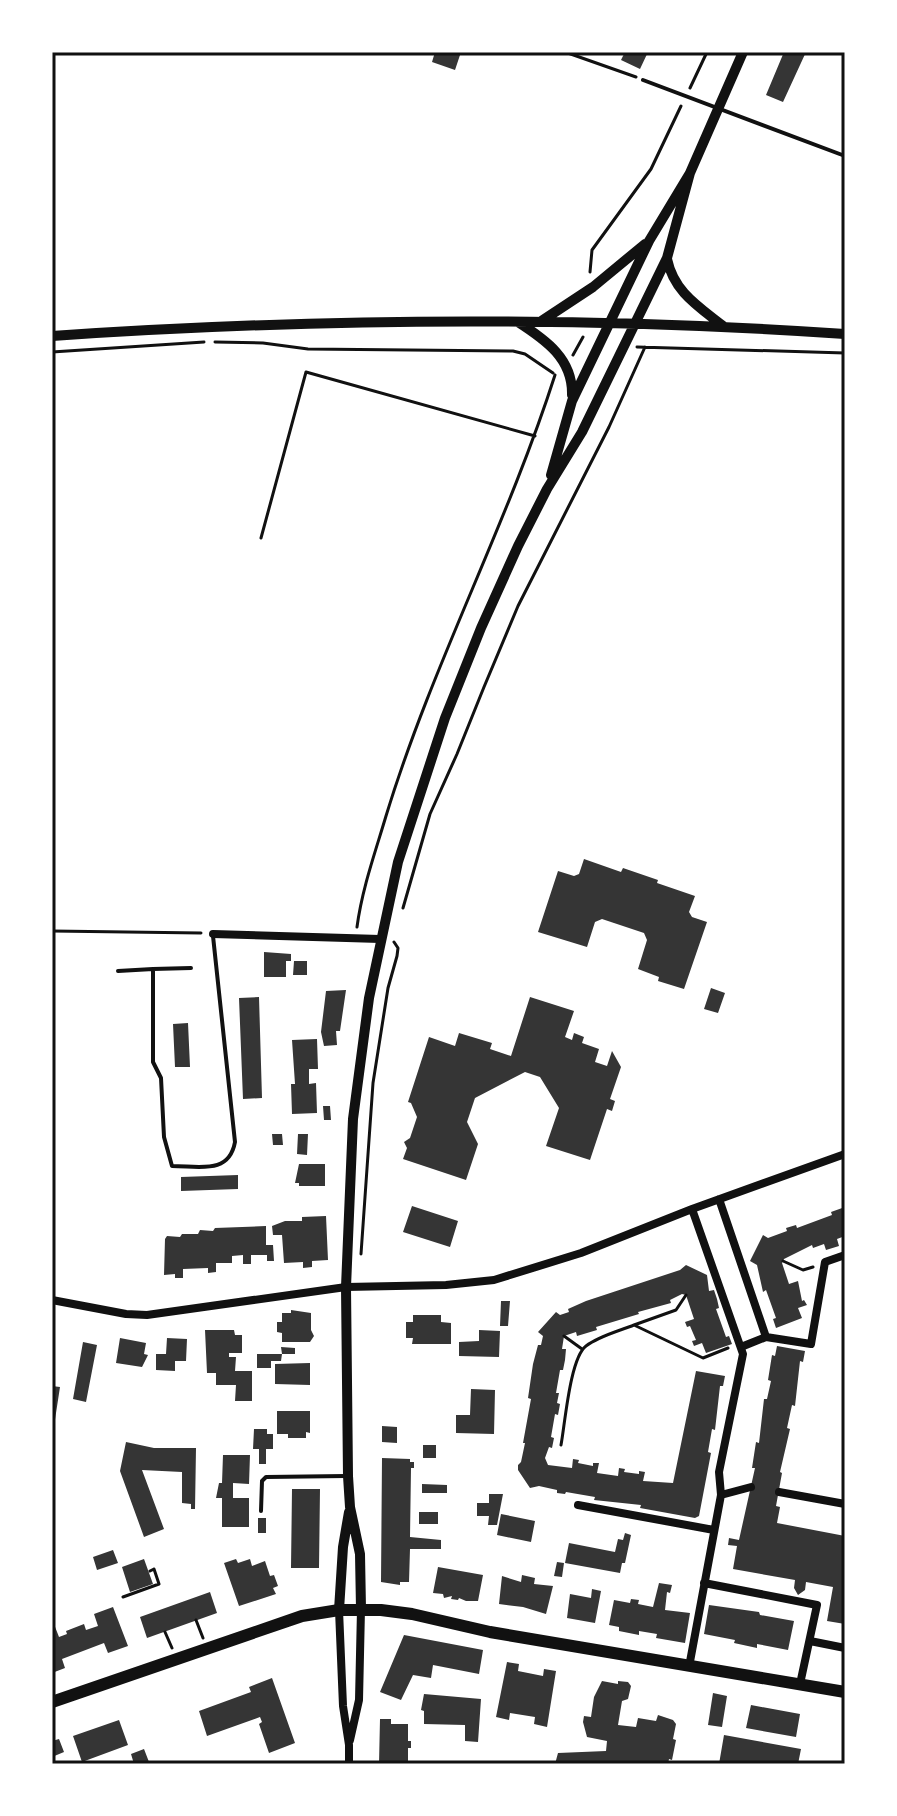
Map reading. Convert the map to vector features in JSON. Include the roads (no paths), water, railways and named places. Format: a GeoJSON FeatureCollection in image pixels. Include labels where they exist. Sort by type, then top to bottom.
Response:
{"type":"FeatureCollection","features":[{"type":"Feature","properties":{"kind":"main road"},"geometry":{"type":"LineString","coordinates":[[52,1702],[302,1616],[361,1609],[412,1614],[490,1632],[845,1692]]}},
{"type":"Feature","properties":{"kind":"street"},"geometry":{"type":"LineString","coordinates":[[349,1745],[359,1700],[361,1609],[360,1554],[350,1507],[348,1476],[346,1287],[353,1119],[359,1062],[380,939],[414,808],[445,718],[487,615],[547,489],[582,432],[667,258],[690,173],[743,52]]}},
{"type":"Feature","properties":{"kind":"street"},"geometry":{"type":"LineString","coordinates":[[547,489],[572,401],[649,241],[690,173]]}},
{"type":"Feature","properties":{"kind":"street"},"geometry":{"type":"LineString","coordinates":[[541,321],[593,287],[649,241]]}},
{"type":"Feature","properties":{"kind":"street"},"geometry":{"type":"LineString","coordinates":[[667,258],[670,274],[678,289],[723,326]]}},
{"type":"Feature","properties":{"kind":"street"},"geometry":{"type":"LineString","coordinates":[[52,336],[306,324],[541,321],[723,326],[845,334]]}},
{"type":"Feature","properties":{"kind":"street"},"geometry":{"type":"LineString","coordinates":[[518,322],[547,342],[567,365],[571,375],[572,401]]}},
{"type":"Feature","properties":{"kind":"street"},"geometry":{"type":"LineString","coordinates":[[213,934],[380,939]]}},
{"type":"Feature","properties":{"kind":"street"},"geometry":{"type":"LineString","coordinates":[[52,1300],[147,1315],[346,1287],[446,1285],[494,1280],[581,1253],[845,1154]]}},
{"type":"Feature","properties":{"kind":"street"},"geometry":{"type":"LineString","coordinates":[[719,1199],[766,1337]]}},
{"type":"Feature","properties":{"kind":"street"},"geometry":{"type":"LineString","coordinates":[[689,1667],[721,1495],[719,1472],[743,1354],[692,1209]]}},
{"type":"Feature","properties":{"kind":"street"},"geometry":{"type":"LineString","coordinates":[[740,1345],[766,1337],[811,1344],[825,1262],[845,1255]]}},
{"type":"Feature","properties":{"kind":"street"},"geometry":{"type":"LineString","coordinates":[[721,1495],[751,1487]]}},
{"type":"Feature","properties":{"kind":"street"},"geometry":{"type":"LineString","coordinates":[[779,1492],[845,1504]]}},
{"type":"Feature","properties":{"kind":"street"},"geometry":{"type":"LineString","coordinates":[[578,1505],[714,1530]]}},
{"type":"Feature","properties":{"kind":"street"},"geometry":{"type":"LineString","coordinates":[[349,1764],[339,1610],[343,1547],[350,1507]]}},
{"type":"Feature","properties":{"kind":"street"},"geometry":{"type":"LineString","coordinates":[[704,1583],[817,1605],[800,1684]]}},
{"type":"Feature","properties":{"kind":"street"},"geometry":{"type":"LineString","coordinates":[[810,1641],[845,1648]]}},
{"type":"Feature","properties":{"kind":"lane"},"geometry":{"type":"LineString","coordinates":[[643,80],[845,156]]}},
{"type":"Feature","properties":{"kind":"lane"},"geometry":{"type":"LineString","coordinates":[[153,969],[153,1062],[161,1078],[164,1137],[172,1166],[218,1166],[227,1162],[233,1154],[235,1142],[213,934]]}},
{"type":"Feature","properties":{"kind":"lane"},"geometry":{"type":"LineString","coordinates":[[118,971],[191,968]]}},
{"type":"Feature","properties":{"kind":"lane"},"geometry":{"type":"LineString","coordinates":[[261,1511],[262,1481],[266,1477],[348,1476]]}}]}
